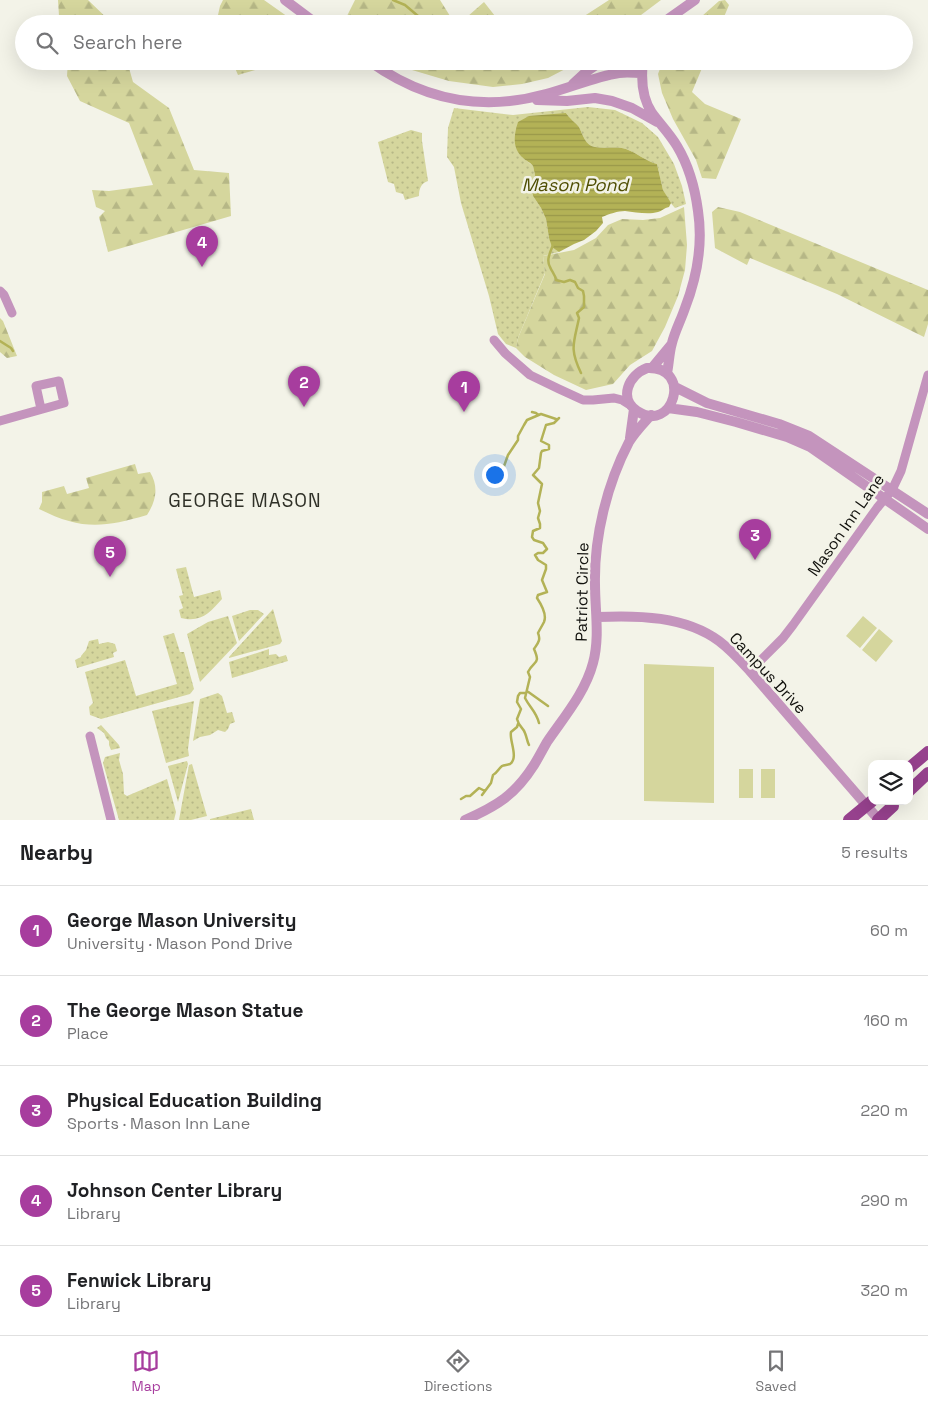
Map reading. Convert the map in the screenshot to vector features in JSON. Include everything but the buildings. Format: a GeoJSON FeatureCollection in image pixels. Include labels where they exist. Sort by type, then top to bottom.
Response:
{"type":"FeatureCollection","features":[{"type":"Feature","properties":{"kind":"main road"},"geometry":{"type":"LineString","coordinates":[[913,765],[928,752]]}},
{"type":"Feature","properties":{"kind":"main road"},"geometry":{"type":"LineString","coordinates":[[913,787],[928,773]]}},
{"type":"Feature","properties":{"kind":"main road"},"geometry":{"type":"LineString","coordinates":[[849,820],[868,804]]}},
{"type":"Feature","properties":{"kind":"main road"},"geometry":{"type":"LineString","coordinates":[[878,820],[895,805]]}},
{"type":"Feature","properties":{"kind":"street"},"geometry":{"type":"LineString","coordinates":[[285,0],[305,15]]}},
{"type":"Feature","properties":{"kind":"street"},"geometry":{"type":"LineString","coordinates":[[673,15],[694,0]]}},
{"type":"Feature","properties":{"kind":"street"},"geometry":{"type":"LineString","coordinates":[[382,70],[412,87],[449,98],[480,102],[595,98],[612,101],[632,108],[663,126]]}},
{"type":"Feature","properties":{"kind":"street"},"geometry":{"type":"LineString","coordinates":[[570,86],[589,70]]}},
{"type":"Feature","properties":{"kind":"street"},"geometry":{"type":"LineString","coordinates":[[642,70],[644,89],[649,106],[678,147],[689,172],[700,229],[700,247],[692,287],[672,344],[667,373]]}},
{"type":"Feature","properties":{"kind":"street"},"geometry":{"type":"LineString","coordinates":[[521,100],[620,73],[642,73]]}},
{"type":"Feature","properties":{"kind":"street"},"geometry":{"type":"LineString","coordinates":[[0,292],[4,294],[12,313]]}},
{"type":"Feature","properties":{"kind":"street"},"geometry":{"type":"LineString","coordinates":[[494,340],[505,353],[530,374],[583,400],[614,398],[622,400],[641,413],[651,416]]}},
{"type":"Feature","properties":{"kind":"street"},"geometry":{"type":"LineString","coordinates":[[652,368],[672,344]]}},
{"type":"Feature","properties":{"kind":"street"},"geometry":{"type":"LineString","coordinates":[[614,398],[627,388],[632,378],[647,368],[667,373],[675,387],[675,395],[668,408],[697,412],[736,422],[810,447],[928,529]]}},
{"type":"Feature","properties":{"kind":"street","name":"Mason Inn Lane"},"geometry":{"type":"LineString","coordinates":[[750,671],[783,638],[892,490],[904,462],[928,375]]}},
{"type":"Feature","properties":{"kind":"street"},"geometry":{"type":"LineString","coordinates":[[675,387],[707,403],[779,424],[809,436],[928,514]]}},
{"type":"Feature","properties":{"kind":"street"},"geometry":{"type":"LineString","coordinates":[[627,388],[632,407],[630,441]]}},
{"type":"Feature","properties":{"kind":"street","name":"Patriot Circle"},"geometry":{"type":"LineString","coordinates":[[465,820],[497,804],[516,790],[576,701],[591,670],[597,645],[596,549],[603,511],[617,471],[638,428],[651,416],[661,413],[668,408]]}},
{"type":"Feature","properties":{"kind":"street"},"geometry":{"type":"LineString","coordinates":[[0,421],[42,409]]}},
{"type":"Feature","properties":{"kind":"street","name":"Campus Drive"},"geometry":{"type":"LineString","coordinates":[[597,617],[626,616],[680,623],[718,640],[750,671],[878,820]]}},
{"type":"Feature","properties":{"kind":"street"},"geometry":{"type":"LineString","coordinates":[[90,736],[111,820]]}},
{"type":"Feature","properties":{"kind":"green space"},"geometry":{"type":"Polygon","coordinates":[[[58,0],[88,0],[104,15],[59,15],[58,0]]]}},
{"type":"Feature","properties":{"kind":"green space"},"geometry":{"type":"Polygon","coordinates":[[[223,0],[264,0],[285,15],[218,15],[223,0]]]}},
{"type":"Feature","properties":{"kind":"green space"},"geometry":{"type":"Polygon","coordinates":[[[355,0],[440,0],[449,15],[348,15],[355,0]]]}},
{"type":"Feature","properties":{"kind":"green space"},"geometry":{"type":"Polygon","coordinates":[[[609,0],[661,0],[641,15],[586,15],[609,0]]]}},
{"type":"Feature","properties":{"kind":"green space"},"geometry":{"type":"Polygon","coordinates":[[[725,0],[729,5],[725,15],[703,15],[719,1],[725,0]]]}},
{"type":"Feature","properties":{"kind":"green space"},"geometry":{"type":"Polygon","coordinates":[[[484,2],[494,15],[469,15],[484,2]]]}},
{"type":"Feature","properties":{"kind":"green space"},"geometry":{"type":"Polygon","coordinates":[[[67,70],[130,70],[133,82],[169,108],[194,170],[229,173],[231,216],[108,252],[99,217],[105,211],[96,207],[92,190],[109,191],[153,185],[129,123],[80,101],[67,76],[67,70]]]}},
{"type":"Feature","properties":{"kind":"green space"},"geometry":{"type":"Polygon","coordinates":[[[236,70],[255,70],[238,75],[236,70]]]}},
{"type":"Feature","properties":{"kind":"green space"},"geometry":{"type":"Polygon","coordinates":[[[412,70],[563,70],[548,78],[522,84],[493,87],[449,81],[412,70]]]}},
{"type":"Feature","properties":{"kind":"green space"},"geometry":{"type":"Polygon","coordinates":[[[660,70],[701,70],[692,92],[705,104],[741,119],[716,179],[702,178],[696,160],[673,119],[662,93],[658,74],[660,70]]]}},
{"type":"Feature","properties":{"kind":"green space"},"geometry":{"type":"Polygon","coordinates":[[[588,107],[615,110],[642,123],[658,137],[674,164],[686,204],[675,208],[668,200],[663,190],[657,164],[626,149],[592,146],[585,139],[579,127],[566,113],[522,157],[533,166],[535,175],[531,185],[533,196],[546,219],[549,238],[559,252],[543,256],[545,273],[518,338],[516,348],[506,344],[498,334],[489,296],[461,203],[454,167],[447,157],[448,128],[454,108],[513,115],[588,107]]]}},
{"type":"Feature","properties":{"kind":"green space"},"geometry":{"type":"Polygon","coordinates":[[[411,130],[422,133],[428,181],[421,187],[419,196],[405,200],[403,194],[396,192],[394,184],[388,182],[378,142],[411,130]]]}},
{"type":"Feature","properties":{"kind":"green space"},"geometry":{"type":"Polygon","coordinates":[[[684,207],[687,245],[685,270],[678,296],[652,351],[630,365],[613,384],[586,390],[554,375],[525,357],[516,348],[518,338],[545,274],[543,256],[574,250],[596,238],[608,225],[622,219],[643,220],[660,218],[684,207]]]}},
{"type":"Feature","properties":{"kind":"green space"},"geometry":{"type":"Polygon","coordinates":[[[718,207],[740,212],[928,290],[928,324],[924,337],[837,294],[750,258],[747,265],[715,248],[712,212],[718,207]]]}},
{"type":"Feature","properties":{"kind":"green space"},"geometry":{"type":"Polygon","coordinates":[[[0,318],[3,321],[17,356],[7,358],[0,352],[0,318]]]}},
{"type":"Feature","properties":{"kind":"green space"},"geometry":{"type":"Polygon","coordinates":[[[135,464],[138,474],[150,472],[155,483],[153,504],[147,515],[117,522],[92,525],[67,521],[39,509],[42,502],[42,492],[64,486],[67,494],[89,488],[86,478],[135,464]]]}},
{"type":"Feature","properties":{"kind":"green space"},"geometry":{"type":"Polygon","coordinates":[[[186,567],[194,597],[220,590],[222,599],[200,618],[181,618],[179,610],[183,608],[179,596],[183,595],[176,569],[186,567]]]}},
{"type":"Feature","properties":{"kind":"green space"},"geometry":{"type":"Polygon","coordinates":[[[273,609],[282,641],[280,644],[229,658],[229,657],[273,609]]]}},
{"type":"Feature","properties":{"kind":"green space"},"geometry":{"type":"Polygon","coordinates":[[[250,610],[258,610],[264,614],[239,641],[232,616],[250,610]]]}},
{"type":"Feature","properties":{"kind":"green space"},"geometry":{"type":"Polygon","coordinates":[[[228,616],[237,643],[200,682],[187,634],[208,622],[228,616]]]}},
{"type":"Feature","properties":{"kind":"green space"},"geometry":{"type":"Polygon","coordinates":[[[863,616],[877,628],[860,648],[846,636],[863,616]]]}},
{"type":"Feature","properties":{"kind":"green space"},"geometry":{"type":"Polygon","coordinates":[[[879,629],[893,641],[876,662],[862,650],[879,629]]]}},
{"type":"Feature","properties":{"kind":"green space"},"geometry":{"type":"Polygon","coordinates":[[[174,633],[180,652],[184,652],[194,689],[190,694],[101,719],[90,715],[89,707],[93,703],[85,672],[125,660],[136,696],[177,684],[163,636],[174,633]]]}},
{"type":"Feature","properties":{"kind":"green space"},"geometry":{"type":"Polygon","coordinates":[[[98,639],[99,644],[108,642],[115,644],[117,651],[113,653],[114,657],[77,668],[75,660],[81,657],[89,641],[98,639]]]}},
{"type":"Feature","properties":{"kind":"green space"},"geometry":{"type":"Polygon","coordinates":[[[269,649],[269,655],[276,654],[279,657],[286,655],[288,661],[232,678],[229,662],[269,649]]]}},
{"type":"Feature","properties":{"kind":"green space"},"geometry":{"type":"Polygon","coordinates":[[[644,664],[714,667],[714,803],[644,801],[644,664]]]}},
{"type":"Feature","properties":{"kind":"green space"},"geometry":{"type":"Polygon","coordinates":[[[218,693],[222,696],[227,713],[232,712],[235,722],[230,724],[225,732],[218,730],[193,741],[200,699],[218,693]]]}},
{"type":"Feature","properties":{"kind":"green space"},"geometry":{"type":"Polygon","coordinates":[[[194,701],[188,749],[189,756],[166,763],[152,711],[194,701]]]}},
{"type":"Feature","properties":{"kind":"green space"},"geometry":{"type":"Polygon","coordinates":[[[101,725],[120,748],[111,750],[109,741],[104,733],[97,728],[101,725]]]}},
{"type":"Feature","properties":{"kind":"green space"},"geometry":{"type":"Polygon","coordinates":[[[120,753],[119,760],[123,774],[124,794],[127,796],[167,779],[176,812],[174,820],[119,820],[103,763],[105,757],[120,753]]]}},
{"type":"Feature","properties":{"kind":"green space"},"geometry":{"type":"Polygon","coordinates":[[[187,761],[188,764],[178,802],[168,766],[187,761]]]}},
{"type":"Feature","properties":{"kind":"green space"},"geometry":{"type":"Polygon","coordinates":[[[192,764],[207,816],[191,820],[179,820],[189,765],[192,764]]]}},
{"type":"Feature","properties":{"kind":"green space"},"geometry":{"type":"Polygon","coordinates":[[[739,769],[753,769],[753,798],[739,798],[739,769]]]}},
{"type":"Feature","properties":{"kind":"green space"},"geometry":{"type":"Polygon","coordinates":[[[761,769],[775,769],[775,798],[761,798],[761,769]]]}},
{"type":"Feature","properties":{"kind":"green space"},"geometry":{"type":"Polygon","coordinates":[[[251,809],[254,820],[210,820],[210,819],[251,809]]]}},
{"type":"Feature","properties":{"kind":"water","name":"Mason Pond"},"geometry":{"type":"Polygon","coordinates":[[[566,113],[579,127],[585,139],[592,146],[626,149],[657,164],[663,190],[671,203],[669,207],[654,213],[625,211],[602,217],[603,223],[584,240],[559,252],[552,247],[546,219],[533,196],[531,185],[535,175],[533,166],[519,154],[515,136],[518,122],[529,116],[566,113]]]}},
{"type":"Feature","properties":{"kind":"waterway"},"geometry":{"type":"LineString","coordinates":[[393,0],[405,5],[417,15]]}},
{"type":"Feature","properties":{"kind":"waterway"},"geometry":{"type":"LineString","coordinates":[[553,245],[548,262],[556,280],[575,282],[578,288],[583,291],[584,307],[577,313],[579,318],[574,340],[575,357],[581,373]]}},
{"type":"Feature","properties":{"kind":"waterway"},"geometry":{"type":"LineString","coordinates":[[0,341],[13,351]]}},
{"type":"Feature","properties":{"kind":"waterway"},"geometry":{"type":"LineString","coordinates":[[532,412],[538,415]]}},
{"type":"Feature","properties":{"kind":"waterway"},"geometry":{"type":"LineString","coordinates":[[500,473],[527,420],[541,414],[556,419]]}},
{"type":"Feature","properties":{"kind":"waterway"},"geometry":{"type":"LineString","coordinates":[[539,723],[525,698],[530,677],[528,672],[537,660],[534,649],[539,641],[538,633],[545,619],[537,598],[538,595],[547,592],[542,580],[546,565],[538,560],[535,555],[543,553],[547,549],[543,543],[534,540],[532,537],[533,531],[540,528],[538,503],[542,484],[533,475],[539,468],[542,451],[549,449],[549,445],[541,441],[546,425],[554,423],[559,418]]}},
{"type":"Feature","properties":{"kind":"waterway"},"geometry":{"type":"LineString","coordinates":[[527,691],[548,706]]}},
{"type":"Feature","properties":{"kind":"waterway"},"geometry":{"type":"LineString","coordinates":[[526,693],[520,693],[518,696],[517,702],[521,709],[517,719],[529,745]]}},
{"type":"Feature","properties":{"kind":"waterway"},"geometry":{"type":"LineString","coordinates":[[482,795],[491,783],[493,775],[502,766],[513,761],[514,753],[511,732],[518,724]]}},
{"type":"Feature","properties":{"kind":"waterway"},"geometry":{"type":"LineString","coordinates":[[461,799],[470,796],[479,788],[485,791]]}},
{"type":"Feature","properties":{"kind":"place","name":"Johnson Center Library"},"geometry":{"type":"Point","coordinates":[202,267]}},
{"type":"Feature","properties":{"kind":"place","name":"The George Mason Statue"},"geometry":{"type":"Point","coordinates":[304,407]}},
{"type":"Feature","properties":{"kind":"place","name":"George Mason University"},"geometry":{"type":"Point","coordinates":[464,412]}},
{"type":"Feature","properties":{"kind":"place","name":"Physical Education Building"},"geometry":{"type":"Point","coordinates":[755,560]}},
{"type":"Feature","properties":{"kind":"place","name":"Fenwick Library"},"geometry":{"type":"Point","coordinates":[110,577]}},
{"type":"Feature","properties":{"kind":"district","name":"GEORGE MASON"},"geometry":{"type":"Point","coordinates":[245,500]}}]}
